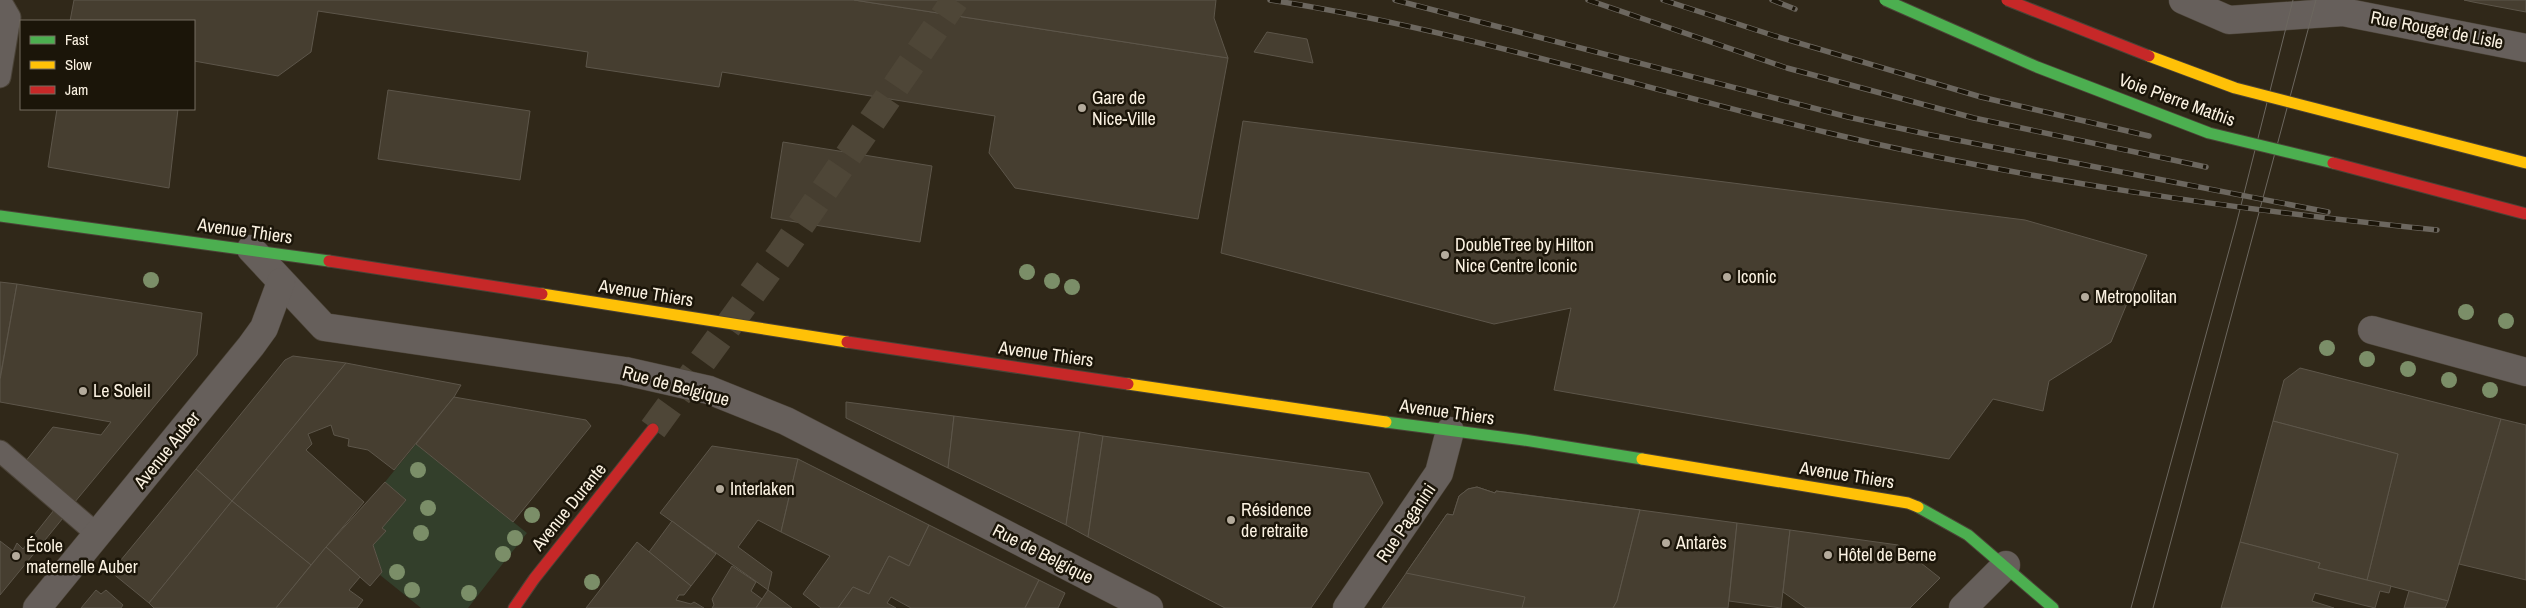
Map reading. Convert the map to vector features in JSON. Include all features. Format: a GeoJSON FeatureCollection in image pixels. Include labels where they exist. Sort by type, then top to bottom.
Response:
{"type":"FeatureCollection","features":[{"type":"Feature","properties":{"kind":"main road","name":"Voie Pierre Mathis"},"geometry":{"type":"LineString","coordinates":[[1885,0],[2037,67],[2209,133],[2356,168],[2526,214]]}},
{"type":"Feature","properties":{"kind":"main road","name":"Voie Pierre Mathis"},"geometry":{"type":"LineString","coordinates":[[2007,0],[2051,19],[2235,88],[2526,162]]}},
{"type":"Feature","properties":{"kind":"main road","name":"Avenue Thiers"},"geometry":{"type":"LineString","coordinates":[[0,216],[251,249],[885,348],[1450,431],[1524,440],[1908,503],[1936,513],[1964,530],[2053,608]]}},
{"type":"Feature","properties":{"kind":"main road","name":"Avenue Durante"},"geometry":{"type":"LineString","coordinates":[[514,608],[534,579],[653,429]]}},
{"type":"Feature","properties":{"kind":"street","name":"Rue Rouget de Lisle"},"geometry":{"type":"LineString","coordinates":[[2183,0],[2229,20],[2345,6],[2526,48]]}},
{"type":"Feature","properties":{"kind":"street","name":"Rue de Belgique"},"geometry":{"type":"LineString","coordinates":[[251,249],[324,327],[625,371],[709,390],[786,421],[1149,608]]}},
{"type":"Feature","properties":{"kind":"street","name":"Avenue Auber"},"geometry":{"type":"LineString","coordinates":[[37,608],[251,346],[264,328],[282,282]]}},
{"type":"Feature","properties":{"kind":"street"},"geometry":{"type":"LineString","coordinates":[[2372,330],[2526,372]]}},
{"type":"Feature","properties":{"kind":"street","name":"Rue Paganini"},"geometry":{"type":"LineString","coordinates":[[1347,608],[1439,473],[1450,431]]}},
{"type":"Feature","properties":{"kind":"street"},"geometry":{"type":"LineString","coordinates":[[1963,608],[2006,566]]}},
{"type":"Feature","properties":{"kind":"lane"},"geometry":{"type":"LineString","coordinates":[[0,0],[10,17],[0,77]]}},
{"type":"Feature","properties":{"kind":"lane"},"geometry":{"type":"LineString","coordinates":[[0,452],[98,535]]}},
{"type":"Feature","properties":{"kind":"green space"},"geometry":{"type":"Polygon","coordinates":[[[416,444],[527,533],[468,608],[421,608],[380,575],[382,572],[373,545],[385,531],[382,528],[406,500],[385,482],[416,444]]]}},
{"type":"Feature","properties":{"kind":"building","name":"Gare de Nice-Ville"},"geometry":{"type":"Polygon","coordinates":[[[74,0],[854,0],[1228,58],[1198,219],[1015,188],[989,153],[995,116],[722,72],[719,87],[586,67],[588,52],[318,11],[311,52],[278,76],[195,61],[195,20],[70,20],[74,0]]]}},
{"type":"Feature","properties":{"kind":"building","name":"Gare de Nice-Ville"},"geometry":{"type":"Polygon","coordinates":[[[854,0],[1216,0],[1214,18],[1228,58],[854,0]]]}},
{"type":"Feature","properties":{"kind":"building"},"geometry":{"type":"Polygon","coordinates":[[[2464,0],[2526,0],[2526,12],[2473,2],[2464,0]]]}},
{"type":"Feature","properties":{"kind":"building"},"geometry":{"type":"Polygon","coordinates":[[[1267,32],[1307,39],[1313,63],[1254,52],[1267,32]]]}},
{"type":"Feature","properties":{"kind":"building"},"geometry":{"type":"Polygon","coordinates":[[[388,90],[530,111],[520,180],[378,159],[388,90]]]}},
{"type":"Feature","properties":{"kind":"building"},"geometry":{"type":"Polygon","coordinates":[[[57,110],[178,110],[169,188],[48,167],[57,110]]]}},
{"type":"Feature","properties":{"kind":"building","name":"Iconic"},"geometry":{"type":"Polygon","coordinates":[[[1243,121],[2025,220],[2147,255],[2111,342],[2049,381],[2043,411],[1993,399],[1949,459],[1554,390],[1571,308],[1494,324],[1221,253],[1243,121]]]}},
{"type":"Feature","properties":{"kind":"building"},"geometry":{"type":"Polygon","coordinates":[[[783,142],[932,166],[920,242],[771,218],[783,142]]]}},
{"type":"Feature","properties":{"kind":"building"},"geometry":{"type":"Polygon","coordinates":[[[0,282],[17,284],[0,378],[0,282]]]}},
{"type":"Feature","properties":{"kind":"building","name":"Le Soleil"},"geometry":{"type":"Polygon","coordinates":[[[17,284],[202,313],[197,355],[74,503],[25,462],[53,427],[101,435],[111,422],[0,402],[0,380],[17,284]]]}},
{"type":"Feature","properties":{"kind":"building"},"geometry":{"type":"Polygon","coordinates":[[[293,356],[346,363],[232,501],[196,469],[285,360],[293,356]]]}},
{"type":"Feature","properties":{"kind":"building"},"geometry":{"type":"Polygon","coordinates":[[[346,363],[461,385],[454,397],[394,470],[368,450],[348,446],[349,439],[334,435],[331,425],[308,434],[312,444],[306,450],[364,502],[311,565],[232,501],[346,363]]]}},
{"type":"Feature","properties":{"kind":"building"},"geometry":{"type":"Polygon","coordinates":[[[2300,368],[2501,419],[2448,601],[2367,580],[2398,454],[2273,421],[2284,380],[2300,368]]]}},
{"type":"Feature","properties":{"kind":"building"},"geometry":{"type":"Polygon","coordinates":[[[454,397],[586,420],[591,426],[513,522],[416,444],[454,397]]]}},
{"type":"Feature","properties":{"kind":"building"},"geometry":{"type":"Polygon","coordinates":[[[846,402],[954,416],[948,468],[846,418],[846,402]]]}},
{"type":"Feature","properties":{"kind":"building"},"geometry":{"type":"Polygon","coordinates":[[[954,416],[1080,432],[1066,525],[948,468],[954,416]]]}},
{"type":"Feature","properties":{"kind":"building"},"geometry":{"type":"Polygon","coordinates":[[[2501,419],[2526,425],[2526,580],[2459,564],[2501,419]]]}},
{"type":"Feature","properties":{"kind":"building"},"geometry":{"type":"Polygon","coordinates":[[[2273,421],[2398,454],[2367,580],[2318,568],[2320,563],[2240,542],[2273,421]]]}},
{"type":"Feature","properties":{"kind":"building"},"geometry":{"type":"Polygon","coordinates":[[[1080,432],[1103,436],[1088,537],[1066,525],[1080,432]]]}},
{"type":"Feature","properties":{"kind":"building","name":"Résidence de retraite"},"geometry":{"type":"Polygon","coordinates":[[[1103,436],[1369,473],[1383,503],[1311,608],[1225,608],[1088,537],[1103,436]]]}},
{"type":"Feature","properties":{"kind":"building"},"geometry":{"type":"Polygon","coordinates":[[[712,446],[798,459],[781,532],[758,520],[738,547],[772,572],[768,590],[660,513],[712,446]]]}},
{"type":"Feature","properties":{"kind":"building"},"geometry":{"type":"Polygon","coordinates":[[[798,459],[929,525],[909,566],[889,556],[869,594],[853,587],[838,608],[821,608],[803,594],[830,556],[781,532],[798,459]]]}},
{"type":"Feature","properties":{"kind":"building"},"geometry":{"type":"Polygon","coordinates":[[[196,469],[232,501],[149,603],[111,572],[196,469]]]}},
{"type":"Feature","properties":{"kind":"building"},"geometry":{"type":"Polygon","coordinates":[[[385,482],[406,500],[382,528],[386,531],[373,545],[382,572],[370,586],[326,547],[385,482]]]}},
{"type":"Feature","properties":{"kind":"building"},"geometry":{"type":"Polygon","coordinates":[[[1477,487],[1495,493],[1496,491],[1640,510],[1617,601],[1613,608],[1382,608],[1447,514],[1453,515],[1459,496],[1468,489],[1477,487]]]}},
{"type":"Feature","properties":{"kind":"building"},"geometry":{"type":"Polygon","coordinates":[[[1477,487],[1495,493],[1496,491],[1640,510],[1617,601],[1613,608],[1522,608],[1525,597],[1406,573],[1447,514],[1453,515],[1459,496],[1468,489],[1477,487]]]}},
{"type":"Feature","properties":{"kind":"building"},"geometry":{"type":"Polygon","coordinates":[[[232,501],[311,565],[276,608],[154,608],[149,603],[232,501]]]}},
{"type":"Feature","properties":{"kind":"building"},"geometry":{"type":"Polygon","coordinates":[[[54,510],[63,518],[0,595],[0,541],[13,551],[17,543],[23,549],[54,510]]]}},
{"type":"Feature","properties":{"kind":"building"},"geometry":{"type":"Polygon","coordinates":[[[1640,510],[1737,523],[1728,608],[1613,608],[1617,601],[1640,510]]]}},
{"type":"Feature","properties":{"kind":"building"},"geometry":{"type":"Polygon","coordinates":[[[672,521],[716,554],[691,586],[649,552],[672,521]]]}},
{"type":"Feature","properties":{"kind":"building"},"geometry":{"type":"Polygon","coordinates":[[[1737,523],[1790,530],[1781,608],[1729,601],[1737,523]]]}},
{"type":"Feature","properties":{"kind":"building"},"geometry":{"type":"Polygon","coordinates":[[[929,525],[1039,580],[1025,608],[911,608],[891,597],[887,603],[896,608],[838,608],[853,587],[869,594],[889,556],[909,566],[929,525]]]}},
{"type":"Feature","properties":{"kind":"building"},"geometry":{"type":"Polygon","coordinates":[[[1790,530],[1898,545],[1940,578],[1910,608],[1806,608],[1783,592],[1790,530]]]}},
{"type":"Feature","properties":{"kind":"building"},"geometry":{"type":"Polygon","coordinates":[[[637,542],[691,586],[684,595],[679,595],[676,600],[691,604],[694,602],[704,608],[586,608],[637,542]]]}},
{"type":"Feature","properties":{"kind":"building"},"geometry":{"type":"Polygon","coordinates":[[[2240,542],[2320,563],[2318,568],[2391,586],[2389,593],[2380,591],[2375,608],[2315,593],[2312,601],[2334,608],[2221,608],[2240,542]]]}},
{"type":"Feature","properties":{"kind":"building"},"geometry":{"type":"Polygon","coordinates":[[[326,547],[360,577],[349,590],[363,600],[357,608],[276,608],[326,547]]]}},
{"type":"Feature","properties":{"kind":"building"},"geometry":{"type":"Polygon","coordinates":[[[732,566],[756,582],[751,591],[762,599],[756,608],[712,608],[714,605],[712,599],[732,566]]]}},
{"type":"Feature","properties":{"kind":"building"},"geometry":{"type":"Polygon","coordinates":[[[1039,580],[1065,593],[1058,608],[1025,608],[1039,580]]]}},
{"type":"Feature","properties":{"kind":"building"},"geometry":{"type":"Polygon","coordinates":[[[96,590],[101,594],[106,590],[123,605],[121,608],[81,608],[96,590]]]}},
{"type":"Feature","properties":{"kind":"building"},"geometry":{"type":"Polygon","coordinates":[[[768,590],[792,608],[756,608],[768,590]]]}},
{"type":"Feature","properties":{"kind":"building"},"geometry":{"type":"Polygon","coordinates":[[[2409,591],[2448,601],[2445,608],[2404,608],[2409,591]]]}},
{"type":"Feature","properties":{"kind":"tunnel"},"geometry":{"type":"LineString","coordinates":[[653,429],[782,252],[955,0]]}},
{"type":"Feature","properties":{"kind":"tram line"},"geometry":{"type":"LineString","coordinates":[[2131,608],[2236,225],[2293,0]]}},
{"type":"Feature","properties":{"kind":"tram line"},"geometry":{"type":"LineString","coordinates":[[2153,608],[2316,0]]}},
{"type":"Feature","properties":{"kind":"railway"},"geometry":{"type":"LineString","coordinates":[[1270,0],[1341,12],[1481,43],[1759,116],[1904,150],[1980,165],[2131,192],[2207,203],[2437,230]]}},
{"type":"Feature","properties":{"kind":"railway"},"geometry":{"type":"LineString","coordinates":[[1395,0],[1848,117],[1931,135],[2328,212]]}},
{"type":"Feature","properties":{"kind":"railway"},"geometry":{"type":"LineString","coordinates":[[1588,0],[1787,68],[1974,118],[2206,167]]}},
{"type":"Feature","properties":{"kind":"railway"},"geometry":{"type":"LineString","coordinates":[[1663,0],[1775,36],[1981,97],[2149,136]]}},
{"type":"Feature","properties":{"kind":"railway"},"geometry":{"type":"LineString","coordinates":[[1772,0],[1795,9]]}},
{"type":"Feature","properties":{"kind":"traffic: fast"},"geometry":{"type":"LineString","coordinates":[[1885,0],[2037,67],[2209,133],[2333,163]]}},
{"type":"Feature","properties":{"kind":"traffic: fast"},"geometry":{"type":"LineString","coordinates":[[0,216],[329,261]]}},
{"type":"Feature","properties":{"kind":"traffic: fast"},"geometry":{"type":"LineString","coordinates":[[1386,422],[1524,440],[1642,459]]}},
{"type":"Feature","properties":{"kind":"traffic: fast"},"geometry":{"type":"LineString","coordinates":[[1918,507],[1968,535],[2053,608]]}},
{"type":"Feature","properties":{"kind":"traffic: slow"},"geometry":{"type":"LineString","coordinates":[[2149,56],[2235,88],[2526,163]]}},
{"type":"Feature","properties":{"kind":"traffic: slow"},"geometry":{"type":"LineString","coordinates":[[542,294],[847,342]]}},
{"type":"Feature","properties":{"kind":"traffic: slow"},"geometry":{"type":"LineString","coordinates":[[1128,384],[1386,422]]}},
{"type":"Feature","properties":{"kind":"traffic: slow"},"geometry":{"type":"LineString","coordinates":[[1642,459],[1908,503],[1918,507]]}},
{"type":"Feature","properties":{"kind":"traffic: jam"},"geometry":{"type":"LineString","coordinates":[[2007,0],[2149,56]]}},
{"type":"Feature","properties":{"kind":"traffic: jam"},"geometry":{"type":"LineString","coordinates":[[2333,163],[2526,214]]}},
{"type":"Feature","properties":{"kind":"traffic: jam"},"geometry":{"type":"LineString","coordinates":[[329,261],[542,294]]}},
{"type":"Feature","properties":{"kind":"traffic: jam"},"geometry":{"type":"LineString","coordinates":[[847,342],[1128,384]]}},
{"type":"Feature","properties":{"kind":"traffic: jam"},"geometry":{"type":"LineString","coordinates":[[514,608],[534,579],[653,429]]}},
{"type":"Feature","properties":{"kind":"place","name":"Gare de Nice-Ville"},"geometry":{"type":"Point","coordinates":[1082,108]}},
{"type":"Feature","properties":{"kind":"place","name":"DoubleTree by Hilton Nice Centre Iconic"},"geometry":{"type":"Point","coordinates":[1445,255]}},
{"type":"Feature","properties":{"kind":"place","name":"Iconic"},"geometry":{"type":"Point","coordinates":[1727,277]}},
{"type":"Feature","properties":{"kind":"place","name":"Metropolitan"},"geometry":{"type":"Point","coordinates":[2085,297]}},
{"type":"Feature","properties":{"kind":"place","name":"Le Soleil"},"geometry":{"type":"Point","coordinates":[83,391]}},
{"type":"Feature","properties":{"kind":"place","name":"Interlaken"},"geometry":{"type":"Point","coordinates":[720,489]}},
{"type":"Feature","properties":{"kind":"place","name":"Résidence de retraite"},"geometry":{"type":"Point","coordinates":[1231,520]}},
{"type":"Feature","properties":{"kind":"place","name":"Antarès"},"geometry":{"type":"Point","coordinates":[1666,543]}},
{"type":"Feature","properties":{"kind":"place","name":"Hôtel de Berne"},"geometry":{"type":"Point","coordinates":[1828,555]}},
{"type":"Feature","properties":{"kind":"place","name":"École maternelle Auber"},"geometry":{"type":"Point","coordinates":[16,556]}}]}
